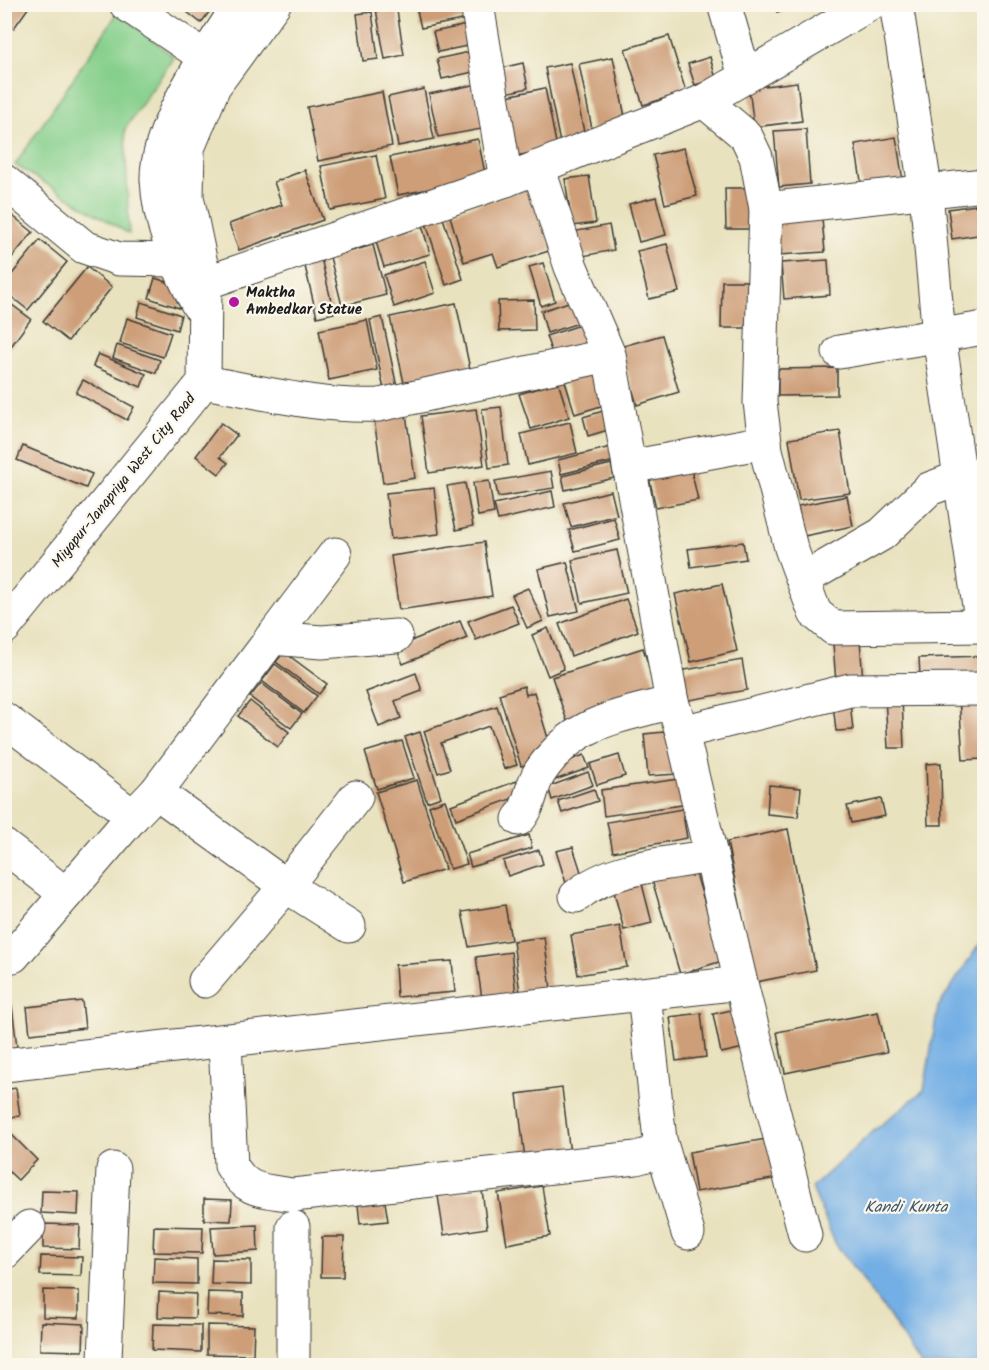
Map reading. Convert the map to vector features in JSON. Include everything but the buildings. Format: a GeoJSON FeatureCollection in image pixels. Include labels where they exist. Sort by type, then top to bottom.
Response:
{"type":"FeatureCollection","features":[{"type":"Feature","properties":{"kind":"street"},"geometry":{"type":"LineString","coordinates":[[126,4],[205,57]]}},
{"type":"Feature","properties":{"kind":"street"},"geometry":{"type":"LineString","coordinates":[[206,319],[176,260],[162,217],[157,178],[164,137],[205,57],[240,4]]}},
{"type":"Feature","properties":{"kind":"street","name":"Miyapur-Janapriya West City Road"},"geometry":{"type":"LineString","coordinates":[[4,628],[204,382],[205,284],[187,197],[188,148],[214,86],[274,4]]}},
{"type":"Feature","properties":{"kind":"street"},"geometry":{"type":"LineString","coordinates":[[477,4],[506,180]]}},
{"type":"Feature","properties":{"kind":"street"},"geometry":{"type":"LineString","coordinates":[[724,4],[746,76]]}},
{"type":"Feature","properties":{"kind":"street"},"geometry":{"type":"LineString","coordinates":[[205,284],[506,180],[704,101],[870,4]]}},
{"type":"Feature","properties":{"kind":"street"},"geometry":{"type":"LineString","coordinates":[[704,101],[746,136],[756,157],[766,209],[760,402],[765,442],[791,548],[815,613],[833,628],[983,626],[973,476],[939,336],[926,193],[896,4]]}},
{"type":"Feature","properties":{"kind":"street"},"geometry":{"type":"LineString","coordinates":[[538,167],[571,267],[609,355],[677,717],[805,1235]]}},
{"type":"Feature","properties":{"kind":"street"},"geometry":{"type":"LineString","coordinates":[[4,181],[84,247],[119,259],[176,260]]}},
{"type":"Feature","properties":{"kind":"street"},"geometry":{"type":"LineString","coordinates":[[766,209],[984,185]]}},
{"type":"Feature","properties":{"kind":"street"},"geometry":{"type":"LineString","coordinates":[[839,352],[984,328]]}},
{"type":"Feature","properties":{"kind":"street"},"geometry":{"type":"LineString","coordinates":[[204,382],[322,403],[355,406],[379,405],[609,355]]}},
{"type":"Feature","properties":{"kind":"street"},"geometry":{"type":"LineString","coordinates":[[629,467],[765,442]]}},
{"type":"Feature","properties":{"kind":"street"},"geometry":{"type":"LineString","coordinates":[[804,579],[882,534],[929,489],[973,476]]}},
{"type":"Feature","properties":{"kind":"street"},"geometry":{"type":"LineString","coordinates":[[13,956],[156,792],[335,554]]}},
{"type":"Feature","properties":{"kind":"street"},"geometry":{"type":"LineString","coordinates":[[271,638],[322,642],[396,636]]}},
{"type":"Feature","properties":{"kind":"street"},"geometry":{"type":"LineString","coordinates":[[519,819],[525,812],[539,774],[571,736],[590,726],[677,717],[850,690],[984,689]]}},
{"type":"Feature","properties":{"kind":"street"},"geometry":{"type":"LineString","coordinates":[[4,719],[133,816]]}},
{"type":"Feature","properties":{"kind":"street"},"geometry":{"type":"LineString","coordinates":[[156,792],[286,886],[349,926]]}},
{"type":"Feature","properties":{"kind":"street"},"geometry":{"type":"LineString","coordinates":[[205,981],[286,886],[356,796]]}},
{"type":"Feature","properties":{"kind":"street"},"geometry":{"type":"LineString","coordinates":[[4,846],[66,894]]}},
{"type":"Feature","properties":{"kind":"street"},"geometry":{"type":"LineString","coordinates":[[576,896],[600,880],[616,875],[711,856]]}},
{"type":"Feature","properties":{"kind":"street"},"geometry":{"type":"LineString","coordinates":[[4,1065],[741,983]]}},
{"type":"Feature","properties":{"kind":"street"},"geometry":{"type":"LineString","coordinates":[[644,994],[660,1140],[688,1233]]}},
{"type":"Feature","properties":{"kind":"street"},"geometry":{"type":"LineString","coordinates":[[225,1042],[231,1165],[240,1180],[253,1189],[292,1195],[636,1158],[654,1153],[660,1140]]}},
{"type":"Feature","properties":{"kind":"street"},"geometry":{"type":"LineString","coordinates":[[108,1365],[105,1359],[113,1169]]}},
{"type":"Feature","properties":{"kind":"street"},"geometry":{"type":"LineString","coordinates":[[4,1254],[29,1227]]}},
{"type":"Feature","properties":{"kind":"street"},"geometry":{"type":"LineString","coordinates":[[293,1227],[293,1365]]}},
{"type":"Feature","properties":{"kind":"green space"},"geometry":{"type":"Polygon","coordinates":[[[118,12],[174,57],[125,129],[129,234],[15,165],[118,12]]]}},
{"type":"Feature","properties":{"kind":"water","name":"Kandi Kunta"},"geometry":{"type":"Polygon","coordinates":[[[984,937],[984,1365],[921,1365],[888,1314],[835,1243],[812,1188],[871,1133],[924,1090],[938,1007],[984,937]]]}},
{"type":"Feature","properties":{"kind":"place","name":"Maktha Ambedkar Statue"},"geometry":{"type":"Point","coordinates":[234,302]}}]}
